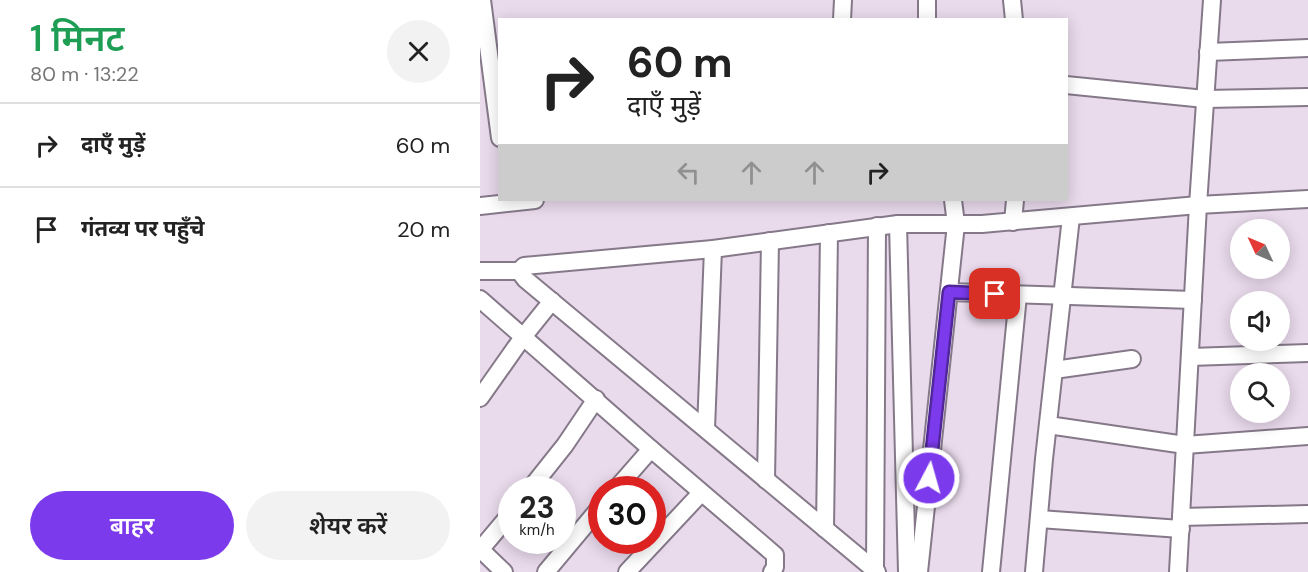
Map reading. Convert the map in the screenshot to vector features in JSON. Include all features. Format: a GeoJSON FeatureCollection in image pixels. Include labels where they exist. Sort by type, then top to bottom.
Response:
{"type":"FeatureCollection","features":[{"type":"Feature","properties":{"kind":"street"},"geometry":{"type":"LineString","coordinates":[[482,0],[498,122]]}},
{"type":"Feature","properties":{"kind":"street"},"geometry":{"type":"LineString","coordinates":[[842,18],[843,0]]}},
{"type":"Feature","properties":{"kind":"street"},"geometry":{"type":"LineString","coordinates":[[927,0],[927,18]]}},
{"type":"Feature","properties":{"kind":"street"},"geometry":{"type":"LineString","coordinates":[[1012,0],[1014,18]]}},
{"type":"Feature","properties":{"kind":"street"},"geometry":{"type":"LineString","coordinates":[[1178,572],[1198,205],[1212,0]]}},
{"type":"Feature","properties":{"kind":"street"},"geometry":{"type":"LineString","coordinates":[[1208,52],[1308,48]]}},
{"type":"Feature","properties":{"kind":"street"},"geometry":{"type":"LineString","coordinates":[[1068,85],[1205,99],[1308,97]]}},
{"type":"Feature","properties":{"kind":"street"},"geometry":{"type":"LineString","coordinates":[[480,271],[519,270],[524,266],[713,249],[898,224],[1013,222],[1198,205],[1308,199]]}},
{"type":"Feature","properties":{"kind":"street"},"geometry":{"type":"LineString","coordinates":[[480,206],[508,201]]}},
{"type":"Feature","properties":{"kind":"street"},"geometry":{"type":"LineString","coordinates":[[919,572],[956,224],[953,201]]}},
{"type":"Feature","properties":{"kind":"street"},"geometry":{"type":"LineString","coordinates":[[1013,222],[1015,201]]}},
{"type":"Feature","properties":{"kind":"street"},"geometry":{"type":"LineString","coordinates":[[1034,572],[1071,216]]}},
{"type":"Feature","properties":{"kind":"street"},"geometry":{"type":"LineString","coordinates":[[898,224],[906,572]]}},
{"type":"Feature","properties":{"kind":"street"},"geometry":{"type":"LineString","coordinates":[[876,571],[877,226]]}},
{"type":"Feature","properties":{"kind":"street"},"geometry":{"type":"LineString","coordinates":[[825,529],[829,233]]}},
{"type":"Feature","properties":{"kind":"street"},"geometry":{"type":"LineString","coordinates":[[766,480],[770,241]]}},
{"type":"Feature","properties":{"kind":"street"},"geometry":{"type":"LineString","coordinates":[[706,429],[713,249]]}},
{"type":"Feature","properties":{"kind":"street"},"geometry":{"type":"LineString","coordinates":[[519,270],[525,279],[876,571]]}},
{"type":"Feature","properties":{"kind":"street"},"geometry":{"type":"LineString","coordinates":[[949,292],[1193,300]]}},
{"type":"Feature","properties":{"kind":"street"},"geometry":{"type":"LineString","coordinates":[[991,572],[1018,295]]}},
{"type":"Feature","properties":{"kind":"street"},"geometry":{"type":"LineString","coordinates":[[480,299],[596,399],[651,450],[775,555],[775,567],[772,572]]}},
{"type":"Feature","properties":{"kind":"street"},"geometry":{"type":"LineString","coordinates":[[480,398],[552,301]]}},
{"type":"Feature","properties":{"kind":"street"},"geometry":{"type":"LineString","coordinates":[[1190,357],[1308,353]]}},
{"type":"Feature","properties":{"kind":"street"},"geometry":{"type":"LineString","coordinates":[[1054,370],[1132,359]]}},
{"type":"Feature","properties":{"kind":"street"},"geometry":{"type":"LineString","coordinates":[[540,476],[565,445],[596,399]]}},
{"type":"Feature","properties":{"kind":"street"},"geometry":{"type":"LineString","coordinates":[[1048,425],[1185,446],[1308,436]]}},
{"type":"Feature","properties":{"kind":"street"},"geometry":{"type":"LineString","coordinates":[[628,476],[651,450]]}},
{"type":"Feature","properties":{"kind":"street"},"geometry":{"type":"LineString","coordinates":[[627,572],[701,493]]}},
{"type":"Feature","properties":{"kind":"street"},"geometry":{"type":"LineString","coordinates":[[1039,519],[1181,523],[1308,514]]}},
{"type":"Feature","properties":{"kind":"street"},"geometry":{"type":"LineString","coordinates":[[546,572],[588,522]]}},
{"type":"Feature","properties":{"kind":"street"},"geometry":{"type":"LineString","coordinates":[[498,529],[480,550],[504,572]]}},
{"type":"Feature","properties":{"kind":"route"},"geometry":{"type":"LineString","coordinates":[[929,478],[949,292],[995,294]]}}]}
